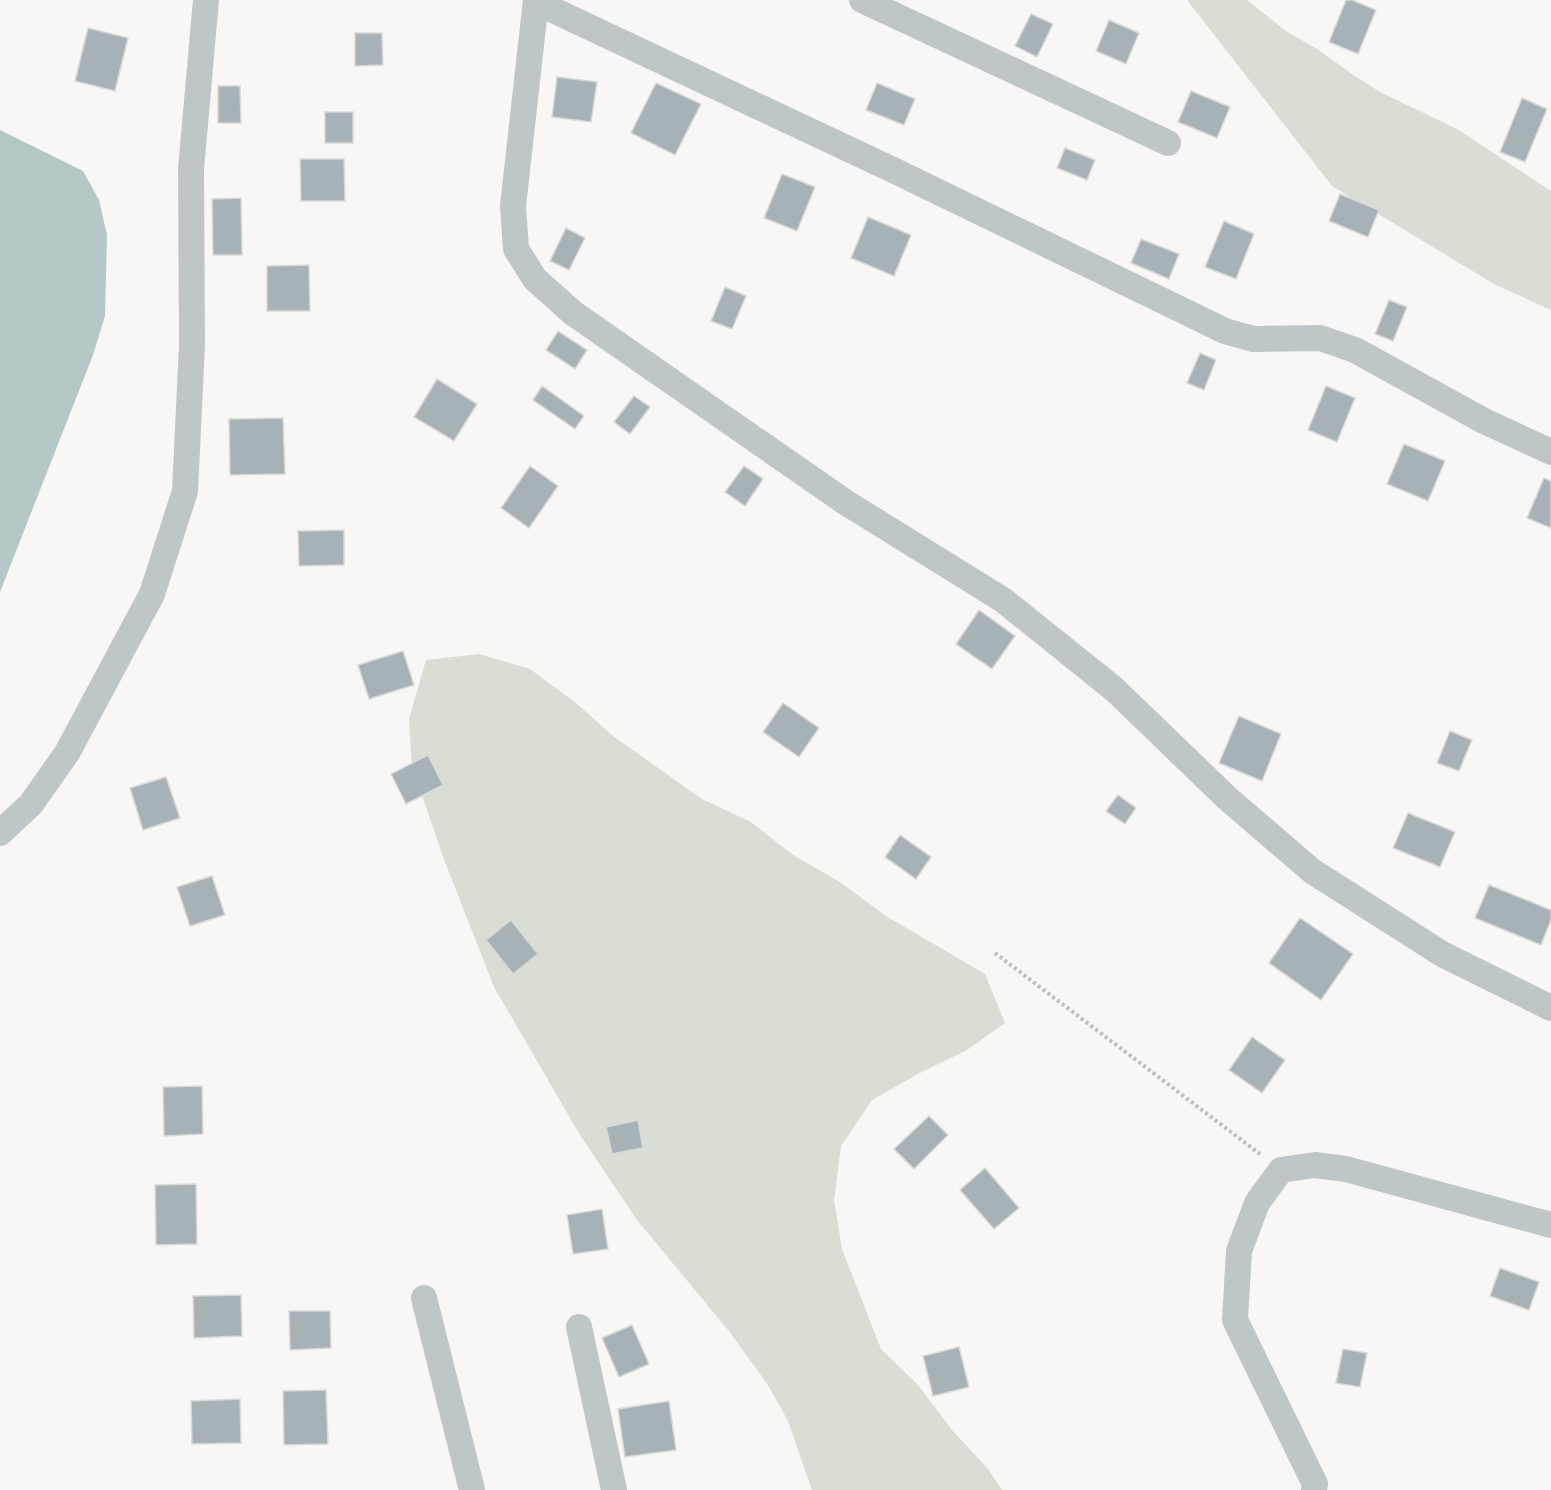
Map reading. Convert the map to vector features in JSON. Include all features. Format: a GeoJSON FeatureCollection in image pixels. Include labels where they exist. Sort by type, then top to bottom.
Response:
{"type":"FeatureCollection","features":[{"type":"Feature","properties":{"kind":"street"},"geometry":{"type":"LineString","coordinates":[[0,833],[31,804],[67,753],[152,594],[185,491],[192,345],[191,170],[206,0]]}},
{"type":"Feature","properties":{"kind":"street"},"geometry":{"type":"LineString","coordinates":[[862,0],[1168,143]]}},
{"type":"Feature","properties":{"kind":"street"},"geometry":{"type":"LineString","coordinates":[[1551,452],[1484,421],[1355,350],[1320,338],[1253,339],[1225,331],[536,1],[513,206],[516,249],[535,279],[573,313],[845,502],[1003,600],[1114,689],[1227,798],[1312,871],[1442,954],[1551,1008]]}},
{"type":"Feature","properties":{"kind":"street"},"geometry":{"type":"LineString","coordinates":[[1319,1488],[1235,1320],[1239,1251],[1257,1203],[1281,1170],[1315,1165],[1346,1169],[1551,1224]]}},
{"type":"Feature","properties":{"kind":"street"},"geometry":{"type":"LineString","coordinates":[[424,1299],[472,1490]]}},
{"type":"Feature","properties":{"kind":"street"},"geometry":{"type":"LineString","coordinates":[[579,1328],[614,1490]]}},
{"type":"Feature","properties":{"kind":"path"},"geometry":{"type":"LineString","coordinates":[[995,953],[1281,1170]]}},
{"type":"Feature","properties":{"kind":"shaded area"},"geometry":{"type":"Polygon","coordinates":[[[1187,0],[1247,0],[1286,31],[1380,92],[1457,129],[1551,191],[1551,310],[1494,284],[1332,186],[1187,0]]]}},
{"type":"Feature","properties":{"kind":"shaded area"},"geometry":{"type":"Polygon","coordinates":[[[0,130],[83,171],[99,200],[107,235],[105,316],[93,355],[0,592],[0,130]]]}},
{"type":"Feature","properties":{"kind":"shaded area"},"geometry":{"type":"Polygon","coordinates":[[[479,654],[530,669],[576,703],[613,736],[702,799],[751,822],[793,855],[840,882],[886,916],[985,974],[1005,1023],[967,1050],[872,1100],[841,1146],[834,1200],[842,1249],[881,1349],[918,1385],[952,1430],[988,1469],[1002,1490],[812,1490],[788,1421],[768,1385],[729,1331],[637,1220],[580,1135],[494,987],[445,862],[412,767],[409,719],[426,660],[479,654]]]}},
{"type":"Feature","properties":{"kind":"building"},"geometry":{"type":"Polygon","coordinates":[[[1346,0],[1352,0],[1376,10],[1358,54],[1329,42],[1346,0]]]}},
{"type":"Feature","properties":{"kind":"building"},"geometry":{"type":"Polygon","coordinates":[[[1031,14],[1053,24],[1037,57],[1015,46],[1031,14]]]}},
{"type":"Feature","properties":{"kind":"building"},"geometry":{"type":"Polygon","coordinates":[[[1109,20],[1139,33],[1126,64],[1096,51],[1109,20]]]}},
{"type":"Feature","properties":{"kind":"building"},"geometry":{"type":"Polygon","coordinates":[[[88,28],[128,38],[115,91],[75,81],[88,28]]]}},
{"type":"Feature","properties":{"kind":"building"},"geometry":{"type":"Polygon","coordinates":[[[355,33],[382,33],[383,65],[355,66],[355,33]]]}},
{"type":"Feature","properties":{"kind":"building"},"geometry":{"type":"Polygon","coordinates":[[[557,77],[597,82],[591,122],[552,117],[557,77]]]}},
{"type":"Feature","properties":{"kind":"building"},"geometry":{"type":"Polygon","coordinates":[[[656,83],[701,104],[675,155],[631,133],[656,83]]]}},
{"type":"Feature","properties":{"kind":"building"},"geometry":{"type":"Polygon","coordinates":[[[877,83],[915,99],[904,125],[866,110],[877,83]]]}},
{"type":"Feature","properties":{"kind":"building"},"geometry":{"type":"Polygon","coordinates":[[[218,86],[240,86],[241,123],[218,123],[218,86]]]}},
{"type":"Feature","properties":{"kind":"building"},"geometry":{"type":"Polygon","coordinates":[[[1191,91],[1230,107],[1217,138],[1178,122],[1191,91]]]}},
{"type":"Feature","properties":{"kind":"building"},"geometry":{"type":"Polygon","coordinates":[[[1522,98],[1547,109],[1525,162],[1500,152],[1522,98]]]}},
{"type":"Feature","properties":{"kind":"building"},"geometry":{"type":"Polygon","coordinates":[[[325,112],[353,112],[353,143],[325,143],[325,112]]]}},
{"type":"Feature","properties":{"kind":"building"},"geometry":{"type":"Polygon","coordinates":[[[1065,148],[1095,160],[1087,180],[1057,168],[1065,148]]]}},
{"type":"Feature","properties":{"kind":"building"},"geometry":{"type":"Polygon","coordinates":[[[300,159],[344,159],[345,201],[301,201],[300,159]]]}},
{"type":"Feature","properties":{"kind":"building"},"geometry":{"type":"Polygon","coordinates":[[[782,174],[815,187],[797,231],[764,218],[782,174]]]}},
{"type":"Feature","properties":{"kind":"building"},"geometry":{"type":"Polygon","coordinates":[[[1340,194],[1379,210],[1368,237],[1329,221],[1340,194]]]}},
{"type":"Feature","properties":{"kind":"building"},"geometry":{"type":"Polygon","coordinates":[[[241,198],[242,255],[213,255],[212,199],[241,198]]]}},
{"type":"Feature","properties":{"kind":"building"},"geometry":{"type":"Polygon","coordinates":[[[868,217],[911,235],[894,276],[851,258],[868,217]]]}},
{"type":"Feature","properties":{"kind":"building"},"geometry":{"type":"Polygon","coordinates":[[[1224,221],[1254,234],[1236,279],[1205,267],[1224,221]]]}},
{"type":"Feature","properties":{"kind":"building"},"geometry":{"type":"Polygon","coordinates":[[[566,228],[585,238],[569,270],[550,261],[566,228]]]}},
{"type":"Feature","properties":{"kind":"building"},"geometry":{"type":"Polygon","coordinates":[[[1141,239],[1179,254],[1169,279],[1131,263],[1141,239]]]}},
{"type":"Feature","properties":{"kind":"building"},"geometry":{"type":"Polygon","coordinates":[[[309,265],[310,311],[267,311],[267,266],[309,265]]]}},
{"type":"Feature","properties":{"kind":"building"},"geometry":{"type":"Polygon","coordinates":[[[725,287],[746,296],[732,329],[711,321],[725,287]]]}},
{"type":"Feature","properties":{"kind":"building"},"geometry":{"type":"Polygon","coordinates":[[[1389,300],[1407,307],[1393,341],[1375,334],[1389,300]]]}},
{"type":"Feature","properties":{"kind":"building"},"geometry":{"type":"Polygon","coordinates":[[[558,331],[587,350],[575,369],[546,350],[558,331]]]}},
{"type":"Feature","properties":{"kind":"building"},"geometry":{"type":"Polygon","coordinates":[[[1200,353],[1216,360],[1204,390],[1187,383],[1200,353]]]}},
{"type":"Feature","properties":{"kind":"building"},"geometry":{"type":"Polygon","coordinates":[[[437,379],[477,404],[454,441],[414,417],[437,379]]]}},
{"type":"Feature","properties":{"kind":"building"},"geometry":{"type":"Polygon","coordinates":[[[542,386],[584,416],[575,429],[533,400],[542,386]]]}},
{"type":"Feature","properties":{"kind":"building"},"geometry":{"type":"Polygon","coordinates":[[[1326,386],[1355,398],[1337,442],[1308,430],[1326,386]]]}},
{"type":"Feature","properties":{"kind":"building"},"geometry":{"type":"Polygon","coordinates":[[[634,396],[650,407],[630,434],[614,422],[634,396]]]}},
{"type":"Feature","properties":{"kind":"building"},"geometry":{"type":"Polygon","coordinates":[[[283,418],[285,474],[230,475],[229,419],[283,418]]]}},
{"type":"Feature","properties":{"kind":"building"},"geometry":{"type":"Polygon","coordinates":[[[1404,444],[1445,461],[1428,501],[1387,484],[1404,444]]]}},
{"type":"Feature","properties":{"kind":"building"},"geometry":{"type":"Polygon","coordinates":[[[530,466],[558,486],[529,528],[501,508],[530,466]]]}},
{"type":"Feature","properties":{"kind":"building"},"geometry":{"type":"Polygon","coordinates":[[[744,466],[763,479],[745,506],[725,492],[744,466]]]}},
{"type":"Feature","properties":{"kind":"building"},"geometry":{"type":"Polygon","coordinates":[[[1544,478],[1551,481],[1551,528],[1527,518],[1544,478]]]}},
{"type":"Feature","properties":{"kind":"building"},"geometry":{"type":"Polygon","coordinates":[[[344,530],[344,565],[299,566],[298,531],[344,530]]]}},
{"type":"Feature","properties":{"kind":"building"},"geometry":{"type":"Polygon","coordinates":[[[979,610],[1015,636],[992,669],[956,644],[979,610]]]}},
{"type":"Feature","properties":{"kind":"building"},"geometry":{"type":"Polygon","coordinates":[[[403,651],[414,685],[369,699],[358,665],[403,651]]]}},
{"type":"Feature","properties":{"kind":"building"},"geometry":{"type":"Polygon","coordinates":[[[783,703],[819,728],[799,757],[763,732],[783,703]]]}},
{"type":"Feature","properties":{"kind":"building"},"geometry":{"type":"Polygon","coordinates":[[[1239,716],[1281,734],[1262,781],[1219,763],[1239,716]]]}},
{"type":"Feature","properties":{"kind":"building"},"geometry":{"type":"Polygon","coordinates":[[[1450,731],[1472,740],[1459,771],[1437,763],[1450,731]]]}},
{"type":"Feature","properties":{"kind":"building"},"geometry":{"type":"Polygon","coordinates":[[[428,755],[443,785],[406,804],[391,774],[428,755]]]}},
{"type":"Feature","properties":{"kind":"building"},"geometry":{"type":"Polygon","coordinates":[[[166,777],[180,818],[143,830],[130,788],[166,777]]]}},
{"type":"Feature","properties":{"kind":"building"},"geometry":{"type":"Polygon","coordinates":[[[1118,795],[1136,808],[1125,824],[1106,811],[1118,795]]]}},
{"type":"Feature","properties":{"kind":"building"},"geometry":{"type":"Polygon","coordinates":[[[1408,813],[1455,832],[1440,867],[1393,848],[1408,813]]]}},
{"type":"Feature","properties":{"kind":"building"},"geometry":{"type":"Polygon","coordinates":[[[900,835],[931,857],[916,879],[885,857],[900,835]]]}},
{"type":"Feature","properties":{"kind":"building"},"geometry":{"type":"Polygon","coordinates":[[[212,876],[225,915],[190,926],[177,887],[212,876]]]}},
{"type":"Feature","properties":{"kind":"building"},"geometry":{"type":"Polygon","coordinates":[[[1489,885],[1551,910],[1551,920],[1541,945],[1475,918],[1489,885]]]}},
{"type":"Feature","properties":{"kind":"building"},"geometry":{"type":"Polygon","coordinates":[[[1300,918],[1353,954],[1321,1000],[1269,963],[1300,918]]]}},
{"type":"Feature","properties":{"kind":"building"},"geometry":{"type":"Polygon","coordinates":[[[511,920],[538,954],[513,974],[486,940],[511,920]]]}},
{"type":"Feature","properties":{"kind":"building"},"geometry":{"type":"Polygon","coordinates":[[[1252,1037],[1285,1060],[1262,1093],[1229,1070],[1252,1037]]]}},
{"type":"Feature","properties":{"kind":"building"},"geometry":{"type":"Polygon","coordinates":[[[202,1086],[203,1134],[164,1136],[163,1087],[202,1086]]]}},
{"type":"Feature","properties":{"kind":"building"},"geometry":{"type":"Polygon","coordinates":[[[929,1116],[948,1135],[914,1169],[894,1149],[929,1116]]]}},
{"type":"Feature","properties":{"kind":"building"},"geometry":{"type":"Polygon","coordinates":[[[638,1120],[643,1148],[612,1154],[606,1127],[638,1120]]]}},
{"type":"Feature","properties":{"kind":"building"},"geometry":{"type":"Polygon","coordinates":[[[985,1168],[1019,1208],[994,1229],[960,1190],[985,1168]]]}},
{"type":"Feature","properties":{"kind":"building"},"geometry":{"type":"Polygon","coordinates":[[[196,1184],[197,1244],[156,1245],[155,1185],[196,1184]]]}},
{"type":"Feature","properties":{"kind":"building"},"geometry":{"type":"Polygon","coordinates":[[[602,1209],[608,1249],[573,1254],[567,1215],[602,1209]]]}},
{"type":"Feature","properties":{"kind":"building"},"geometry":{"type":"Polygon","coordinates":[[[1500,1268],[1539,1282],[1529,1310],[1490,1296],[1500,1268]]]}},
{"type":"Feature","properties":{"kind":"building"},"geometry":{"type":"Polygon","coordinates":[[[241,1295],[242,1336],[194,1338],[193,1296],[241,1295]]]}},
{"type":"Feature","properties":{"kind":"building"},"geometry":{"type":"Polygon","coordinates":[[[289,1311],[330,1311],[331,1348],[290,1350],[289,1311]]]}},
{"type":"Feature","properties":{"kind":"building"},"geometry":{"type":"Polygon","coordinates":[[[632,1325],[649,1364],[619,1377],[602,1338],[632,1325]]]}},
{"type":"Feature","properties":{"kind":"building"},"geometry":{"type":"Polygon","coordinates":[[[959,1347],[969,1387],[933,1396],[923,1356],[959,1347]]]}},
{"type":"Feature","properties":{"kind":"building"},"geometry":{"type":"Polygon","coordinates":[[[1343,1349],[1367,1353],[1360,1387],[1336,1383],[1343,1349]]]}},
{"type":"Feature","properties":{"kind":"building"},"geometry":{"type":"Polygon","coordinates":[[[326,1390],[328,1444],[284,1445],[283,1391],[326,1390]]]}},
{"type":"Feature","properties":{"kind":"building"},"geometry":{"type":"Polygon","coordinates":[[[240,1399],[241,1443],[192,1444],[191,1401],[240,1399]]]}},
{"type":"Feature","properties":{"kind":"building"},"geometry":{"type":"Polygon","coordinates":[[[669,1401],[676,1450],[625,1457],[618,1409],[669,1401]]]}}]}
